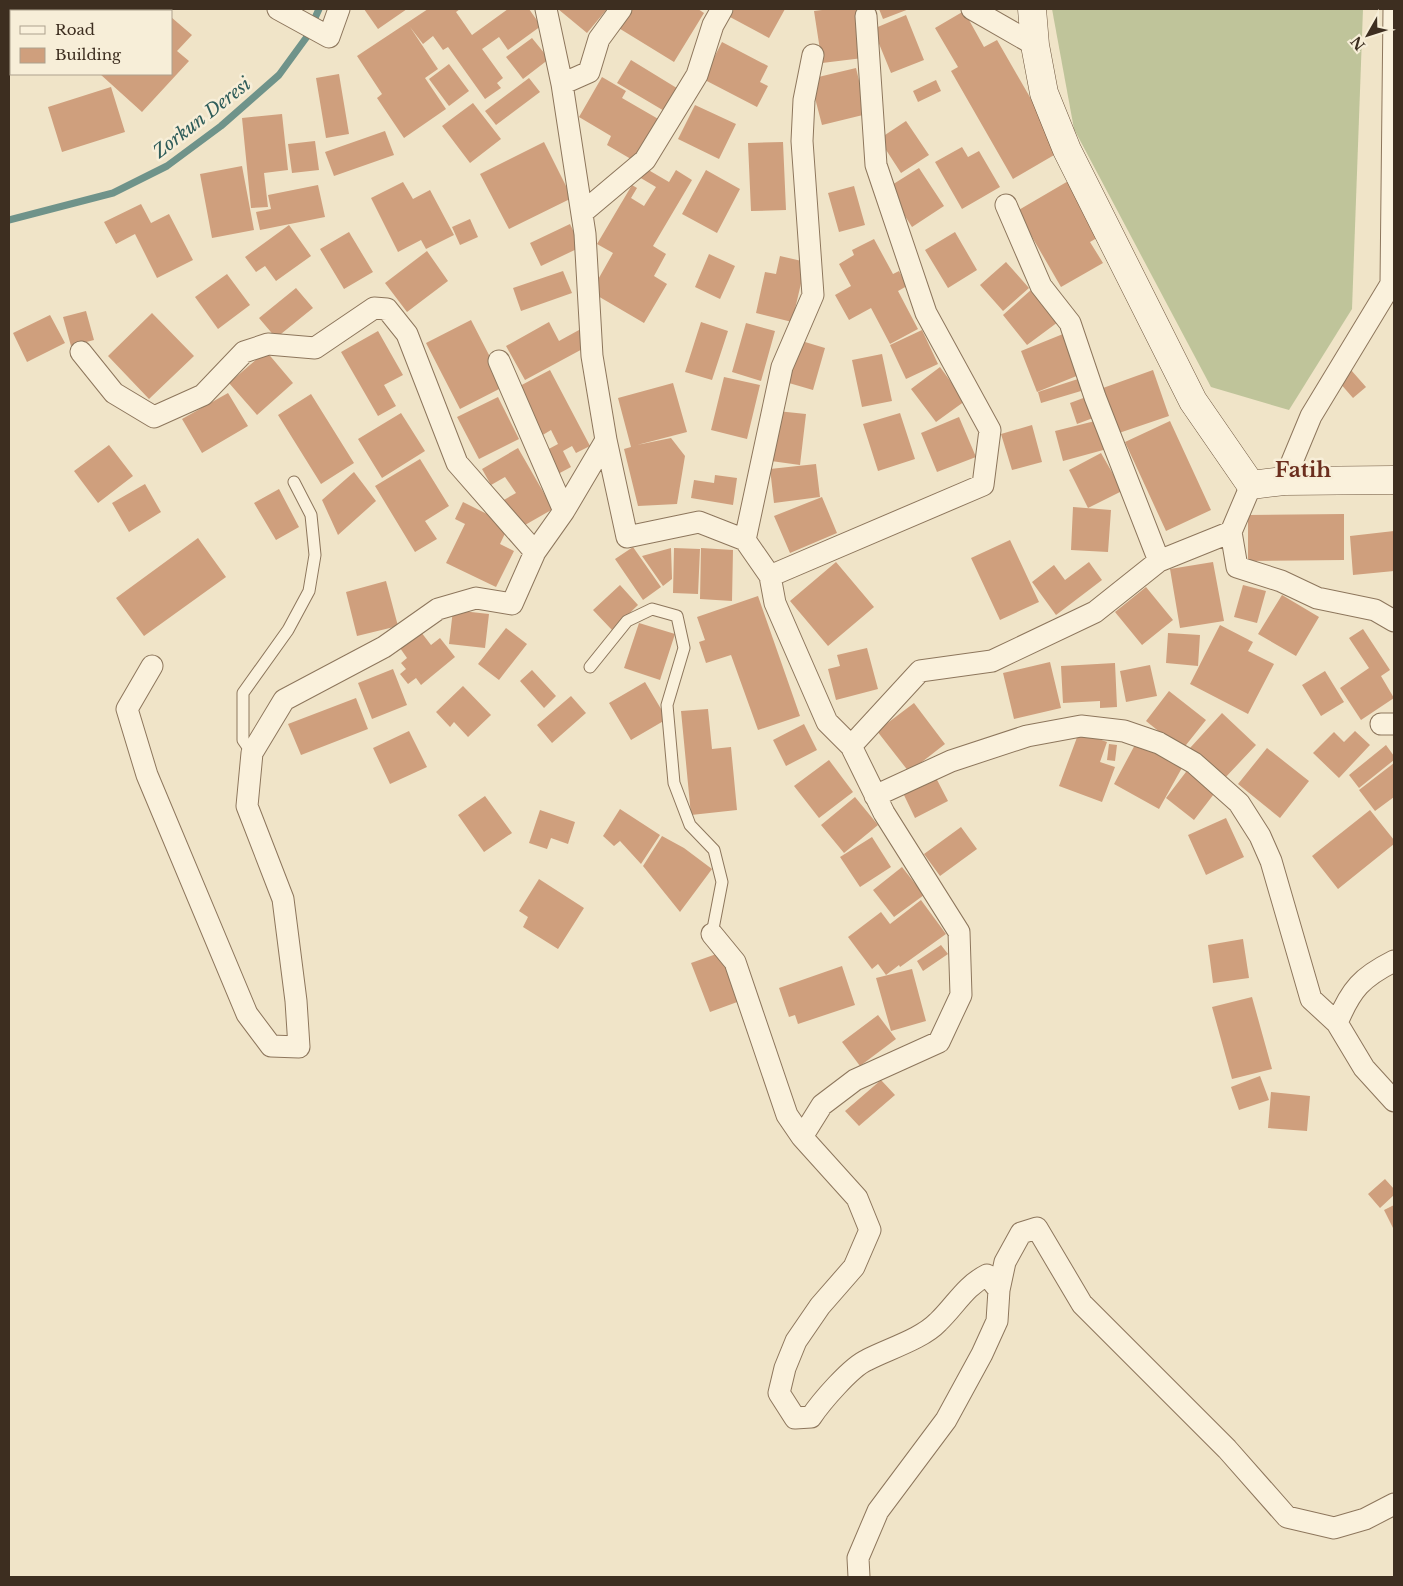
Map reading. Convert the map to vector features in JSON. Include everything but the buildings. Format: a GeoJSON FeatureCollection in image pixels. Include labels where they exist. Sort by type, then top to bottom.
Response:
{"type":"FeatureCollection","features":[{"type":"Feature","properties":{"kind":"main road"},"geometry":{"type":"LineString","coordinates":[[1032,9],[1035,45],[1044,93],[1067,150],[1193,401],[1251,485],[1284,480],[1394,480]]}},
{"type":"Feature","properties":{"kind":"street"},"geometry":{"type":"LineString","coordinates":[[278,9],[329,36],[339,9]]}},
{"type":"Feature","properties":{"kind":"street"},"geometry":{"type":"LineString","coordinates":[[546,9],[562,84],[585,234],[592,356],[606,440],[627,537],[700,522],[746,540],[770,576],[775,603],[827,722],[851,746],[884,814],[958,932],[961,996],[939,1042],[855,1080],[822,1105],[802,1137]]}},
{"type":"Feature","properties":{"kind":"street"},"geometry":{"type":"LineString","coordinates":[[562,84],[589,72],[599,39],[621,9]]}},
{"type":"Feature","properties":{"kind":"street"},"geometry":{"type":"LineString","coordinates":[[582,213],[645,160],[697,75],[713,25],[722,9]]}},
{"type":"Feature","properties":{"kind":"street"},"geometry":{"type":"LineString","coordinates":[[972,9],[1035,45]]}},
{"type":"Feature","properties":{"kind":"street"},"geometry":{"type":"LineString","coordinates":[[1284,480],[1311,416],[1391,284],[1394,9]]}},
{"type":"Feature","properties":{"kind":"street"},"geometry":{"type":"LineString","coordinates":[[770,576],[983,485],[990,430],[926,313],[876,166],[866,16]]}},
{"type":"Feature","properties":{"kind":"street"},"geometry":{"type":"LineString","coordinates":[[746,540],[782,367],[813,295],[802,141],[804,100],[813,55]]}},
{"type":"Feature","properties":{"kind":"street"},"geometry":{"type":"LineString","coordinates":[[1006,205],[1041,286],[1070,323],[1095,397],[1159,561]]}},
{"type":"Feature","properties":{"kind":"street"},"geometry":{"type":"LineString","coordinates":[[81,352],[114,393],[154,417],[203,394],[244,352],[268,344],[315,348],[374,308],[387,309],[407,334],[457,463],[535,552]]}},
{"type":"Feature","properties":{"kind":"street"},"geometry":{"type":"LineString","coordinates":[[499,361],[564,511]]}},
{"type":"Feature","properties":{"kind":"street"},"geometry":{"type":"LineString","coordinates":[[152,666],[127,709],[147,775],[247,1014],[271,1046],[299,1048],[296,1001],[283,899],[247,806],[252,753],[284,700],[384,647],[438,609],[476,598],[512,604],[535,552],[564,511],[606,440]]}},
{"type":"Feature","properties":{"kind":"street"},"geometry":{"type":"LineString","coordinates":[[1251,485],[1231,532],[1236,567],[1281,581],[1317,598],[1375,610],[1394,621]]}},
{"type":"Feature","properties":{"kind":"street"},"geometry":{"type":"LineString","coordinates":[[851,746],[920,671],[992,661],[1096,612],[1159,561],[1231,532]]}},
{"type":"Feature","properties":{"kind":"street"},"geometry":{"type":"LineString","coordinates":[[875,796],[952,761],[1028,736],[1081,726],[1124,731],[1160,743],[1194,763],[1239,803],[1260,836],[1271,861],[1311,999],[1336,1023],[1364,1068],[1394,1101]]}},
{"type":"Feature","properties":{"kind":"street"},"geometry":{"type":"LineString","coordinates":[[712,934],[735,962],[787,1115],[802,1137],[857,1198],[870,1230],[854,1267],[820,1306],[796,1341],[785,1368],[779,1393],[795,1418],[811,1417],[824,1398],[865,1360],[894,1349],[938,1323],[954,1301],[975,1280],[987,1275],[999,1290]]}},
{"type":"Feature","properties":{"kind":"street"},"geometry":{"type":"LineString","coordinates":[[1336,1023],[1346,1001],[1358,983],[1394,961]]}},
{"type":"Feature","properties":{"kind":"street"},"geometry":{"type":"LineString","coordinates":[[859,1577],[858,1558],[878,1511],[946,1420],[982,1354],[997,1321],[999,1290],[1005,1262],[1021,1233],[1037,1228],[1082,1304],[1227,1449],[1287,1517],[1334,1528],[1364,1518],[1394,1504]]}},
{"type":"Feature","properties":{"kind":"lane"},"geometry":{"type":"LineString","coordinates":[[252,753],[243,740],[243,693],[288,630],[309,591],[315,555],[311,515],[294,482]]}},
{"type":"Feature","properties":{"kind":"lane"},"geometry":{"type":"LineString","coordinates":[[590,667],[627,621],[652,610],[677,616],[684,648],[667,705],[674,783],[690,826],[714,850],[722,882],[712,934]]}},
{"type":"Feature","properties":{"kind":"green space"},"geometry":{"type":"Polygon","coordinates":[[[1052,9],[1363,9],[1352,309],[1289,410],[1211,387],[1074,129],[1052,9]]]}},
{"type":"Feature","properties":{"kind":"waterway","name":"Zorkun Deresi"},"geometry":{"type":"LineString","coordinates":[[9,220],[113,193],[167,166],[221,126],[279,75],[306,38],[319,9]]}},
{"type":"Feature","properties":{"kind":"district","name":"Fatih"},"geometry":{"type":"Point","coordinates":[1303,470]}}]}
